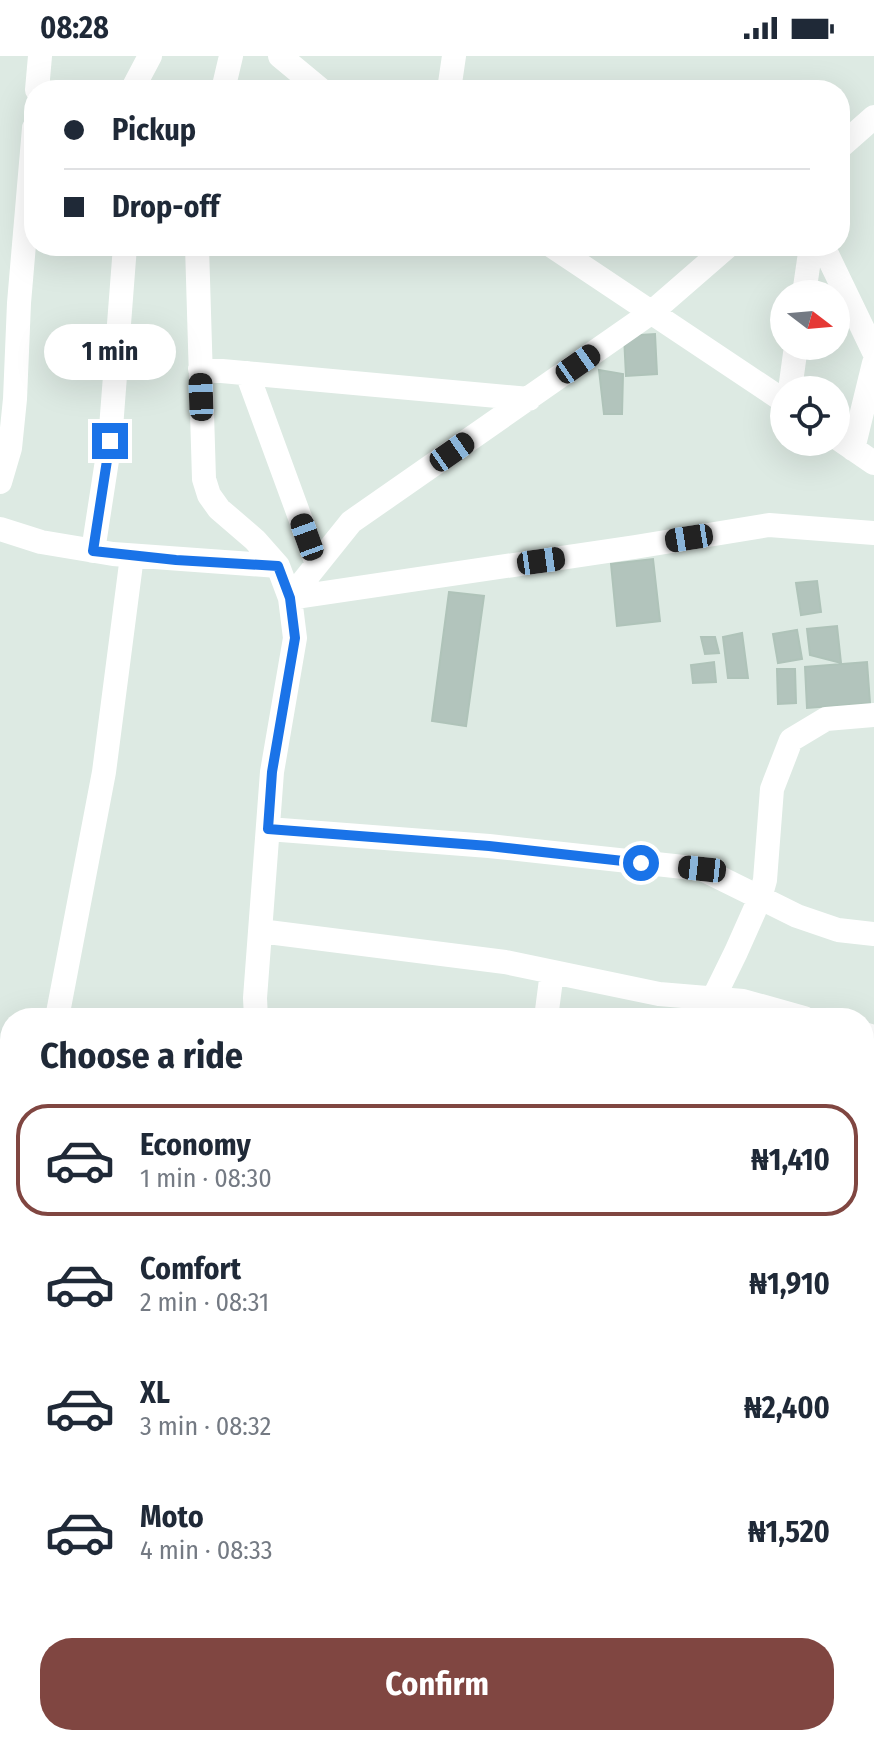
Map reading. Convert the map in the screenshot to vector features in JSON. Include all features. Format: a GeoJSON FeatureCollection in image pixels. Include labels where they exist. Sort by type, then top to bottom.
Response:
{"type":"FeatureCollection","features":[{"type":"Feature","properties":{"kind":"street"},"geometry":{"type":"LineString","coordinates":[[38,80],[40,56]]}},
{"type":"Feature","properties":{"kind":"street"},"geometry":{"type":"LineString","coordinates":[[137,80],[150,56]]}},
{"type":"Feature","properties":{"kind":"street"},"geometry":{"type":"LineString","coordinates":[[225,80],[231,56]]}},
{"type":"Feature","properties":{"kind":"street"},"geometry":{"type":"LineString","coordinates":[[280,56],[309,80]]}},
{"type":"Feature","properties":{"kind":"street"},"geometry":{"type":"LineString","coordinates":[[450,80],[454,56]]}},
{"type":"Feature","properties":{"kind":"street"},"geometry":{"type":"LineString","coordinates":[[850,138],[874,117]]}},
{"type":"Feature","properties":{"kind":"street"},"geometry":{"type":"LineString","coordinates":[[0,482],[10,448],[15,399],[24,245]]}},
{"type":"Feature","properties":{"kind":"street"},"geometry":{"type":"LineString","coordinates":[[93,551],[110,441],[124,256]]}},
{"type":"Feature","properties":{"kind":"street"},"geometry":{"type":"LineString","coordinates":[[197,256],[204,479],[209,495],[219,509],[255,540],[278,566],[290,598],[295,638],[272,772],[256,1008]]}},
{"type":"Feature","properties":{"kind":"street"},"geometry":{"type":"LineString","coordinates":[[567,256],[770,392]]}},
{"type":"Feature","properties":{"kind":"street"},"geometry":{"type":"LineString","coordinates":[[290,598],[351,522],[652,312],[716,256]]}},
{"type":"Feature","properties":{"kind":"street"},"geometry":{"type":"LineString","coordinates":[[806,280],[810,256]]}},
{"type":"Feature","properties":{"kind":"street"},"geometry":{"type":"LineString","coordinates":[[828,256],[874,352]]}},
{"type":"Feature","properties":{"kind":"street"},"geometry":{"type":"LineString","coordinates":[[850,427],[874,363]]}},
{"type":"Feature","properties":{"kind":"street"},"geometry":{"type":"LineString","coordinates":[[200,369],[529,399]]}},
{"type":"Feature","properties":{"kind":"street"},"geometry":{"type":"LineString","coordinates":[[247,373],[317,564]]}},
{"type":"Feature","properties":{"kind":"street"},"geometry":{"type":"LineString","coordinates":[[850,447],[874,463]]}},
{"type":"Feature","properties":{"kind":"street"},"geometry":{"type":"LineString","coordinates":[[290,598],[769,525],[874,533]]}},
{"type":"Feature","properties":{"kind":"street"},"geometry":{"type":"LineString","coordinates":[[0,529],[41,542],[93,551],[278,566]]}},
{"type":"Feature","properties":{"kind":"street"},"geometry":{"type":"LineString","coordinates":[[59,1008],[104,772],[132,556]]}},
{"type":"Feature","properties":{"kind":"street"},"geometry":{"type":"LineString","coordinates":[[713,999],[760,898],[765,880],[772,789],[791,740],[826,719],[874,715]]}},
{"type":"Feature","properties":{"kind":"street"},"geometry":{"type":"LineString","coordinates":[[268,829],[489,846],[702,869],[797,916],[838,930],[874,934]]}},
{"type":"Feature","properties":{"kind":"street"},"geometry":{"type":"LineString","coordinates":[[260,931],[505,962],[659,994],[743,1001],[768,1008]]}},
{"type":"Feature","properties":{"kind":"street"},"geometry":{"type":"LineString","coordinates":[[547,1008],[552,972]]}},
{"type":"Feature","properties":{"kind":"building"},"geometry":{"type":"Polygon","coordinates":[[[655,334],[657,374],[626,376],[624,336],[655,334]]]}},
{"type":"Feature","properties":{"kind":"building"},"geometry":{"type":"Polygon","coordinates":[[[599,370],[623,374],[622,414],[604,414],[599,370]]]}},
{"type":"Feature","properties":{"kind":"building"},"geometry":{"type":"Polygon","coordinates":[[[653,559],[660,621],[617,626],[611,564],[653,559]]]}},
{"type":"Feature","properties":{"kind":"building"},"geometry":{"type":"Polygon","coordinates":[[[817,581],[821,612],[801,615],[796,583],[817,581]]]}},
{"type":"Feature","properties":{"kind":"building"},"geometry":{"type":"Polygon","coordinates":[[[449,592],[484,596],[466,726],[432,721],[449,592]]]}},
{"type":"Feature","properties":{"kind":"building"},"geometry":{"type":"Polygon","coordinates":[[[837,626],[841,663],[810,655],[807,629],[837,626]]]}},
{"type":"Feature","properties":{"kind":"building"},"geometry":{"type":"Polygon","coordinates":[[[797,630],[802,659],[778,663],[773,634],[797,630]]]}},
{"type":"Feature","properties":{"kind":"building"},"geometry":{"type":"Polygon","coordinates":[[[742,633],[748,678],[728,678],[723,637],[742,633]]]}},
{"type":"Feature","properties":{"kind":"building"},"geometry":{"type":"Polygon","coordinates":[[[701,637],[715,637],[719,653],[705,654],[701,637]]]}},
{"type":"Feature","properties":{"kind":"building"},"geometry":{"type":"Polygon","coordinates":[[[714,662],[716,682],[693,683],[691,665],[714,662]]]}},
{"type":"Feature","properties":{"kind":"building"},"geometry":{"type":"Polygon","coordinates":[[[867,662],[870,703],[807,708],[805,667],[867,662]]]}},
{"type":"Feature","properties":{"kind":"building"},"geometry":{"type":"Polygon","coordinates":[[[777,669],[795,669],[796,703],[778,704],[777,669]]]}},
{"type":"Feature","properties":{"kind":"route"},"geometry":{"type":"LineString","coordinates":[[110,441],[93,551],[278,566],[290,598],[295,638],[272,772],[268,829],[489,846],[641,863]]}}]}
